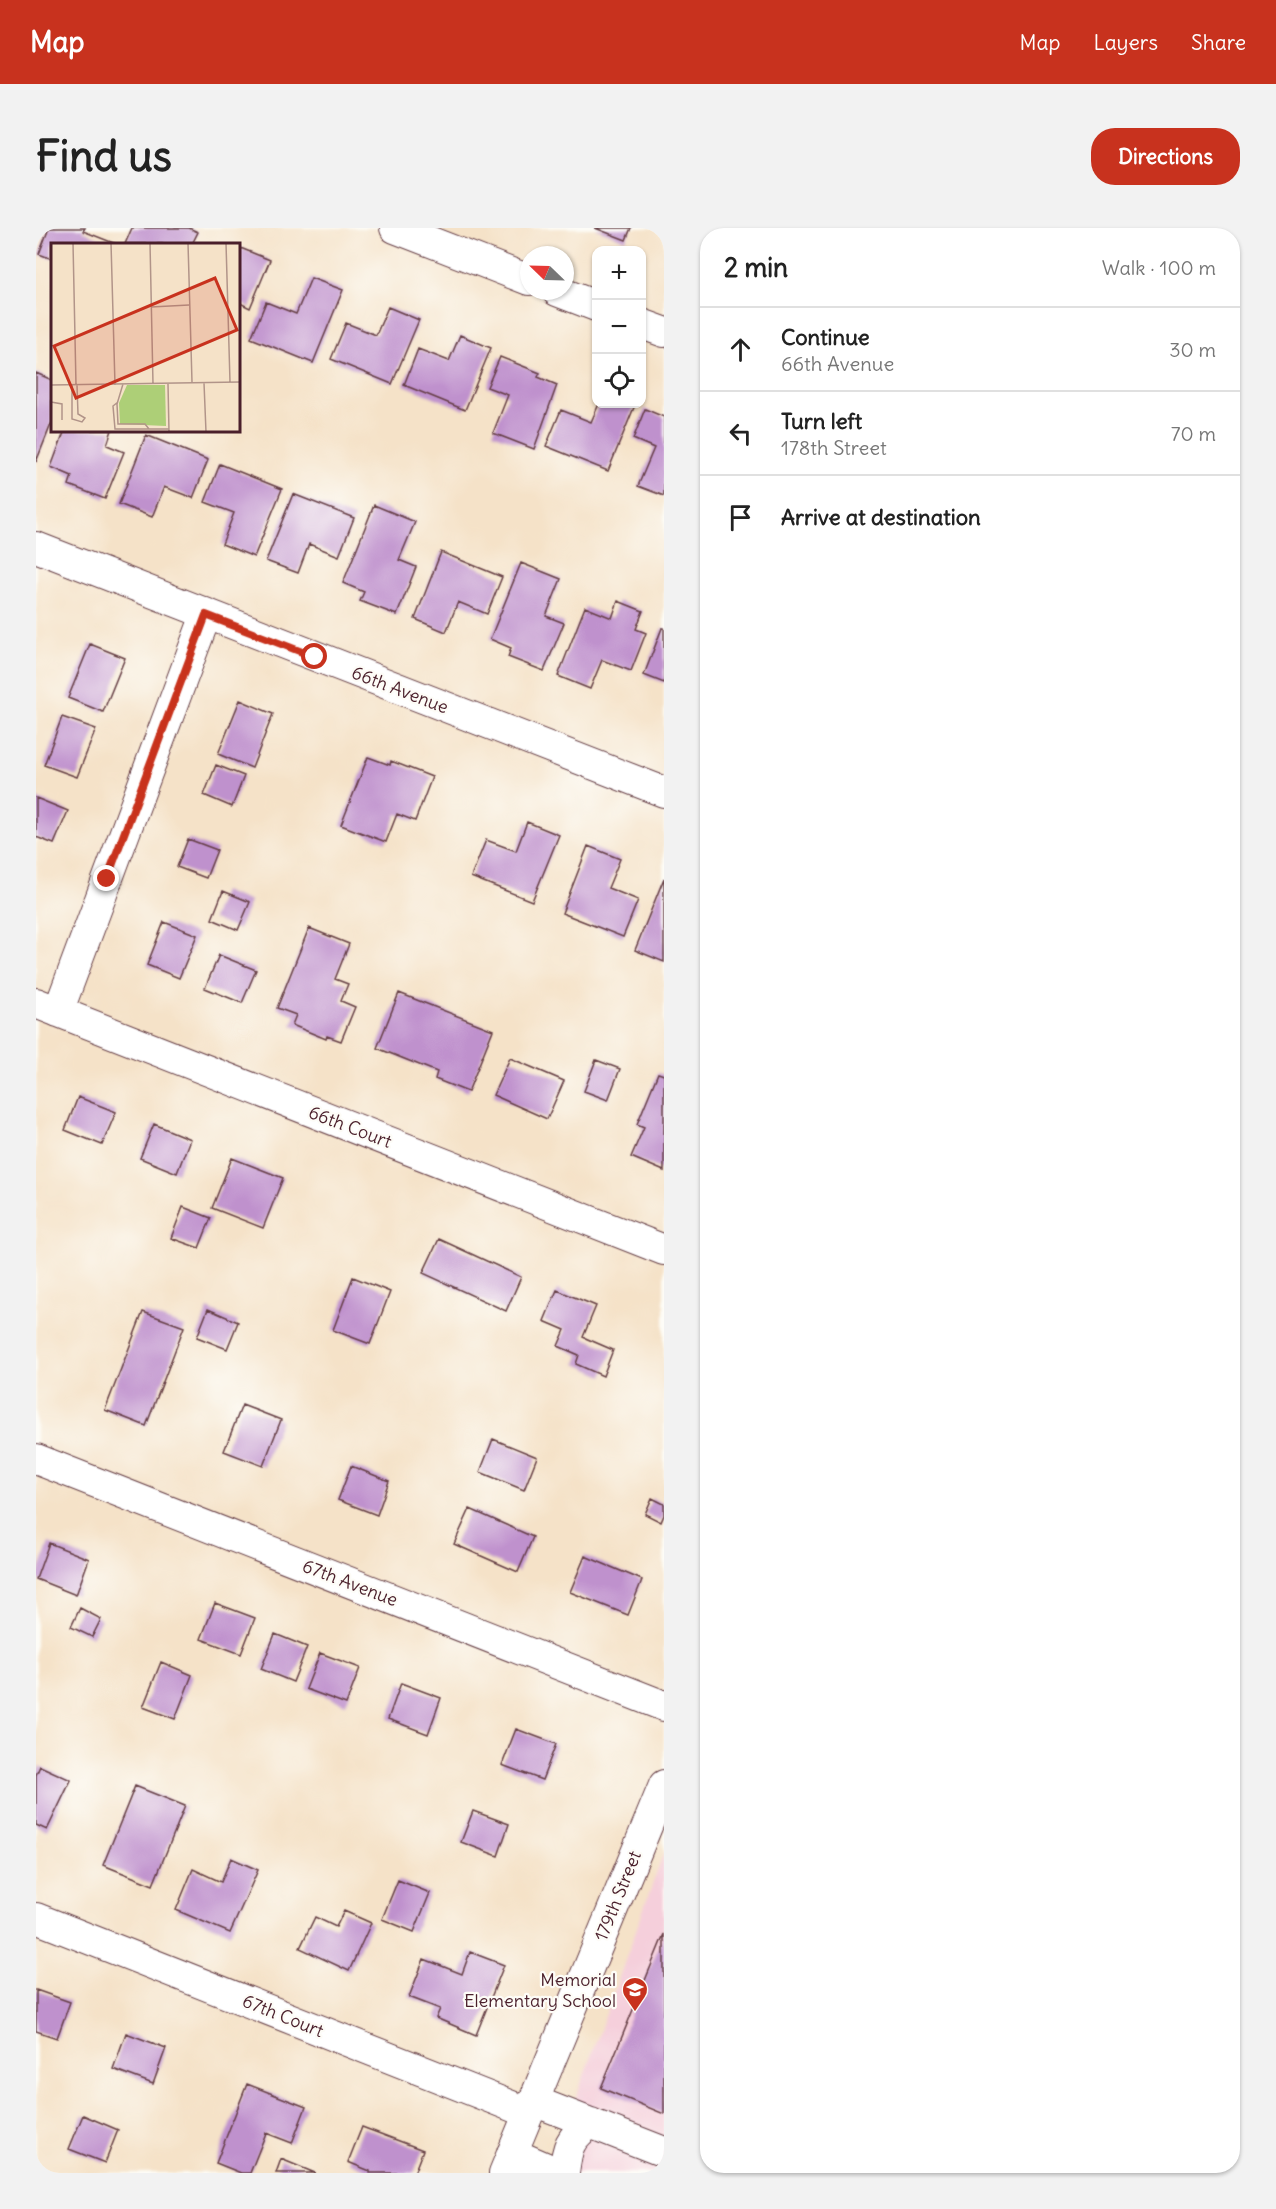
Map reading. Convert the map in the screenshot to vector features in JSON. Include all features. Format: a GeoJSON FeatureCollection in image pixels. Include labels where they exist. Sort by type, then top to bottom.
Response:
{"type":"FeatureCollection","features":[{"type":"Feature","properties":{"kind":"street"},"geometry":{"type":"LineString","coordinates":[[395,228],[520,277]]}},
{"type":"Feature","properties":{"kind":"street"},"geometry":{"type":"LineString","coordinates":[[574,297],[592,304]]}},
{"type":"Feature","properties":{"kind":"street"},"geometry":{"type":"LineString","coordinates":[[646,326],[664,333]]}},
{"type":"Feature","properties":{"kind":"street","name":"66th Avenue"},"geometry":{"type":"LineString","coordinates":[[36,547],[664,792]]}},
{"type":"Feature","properties":{"kind":"street"},"geometry":{"type":"LineString","coordinates":[[47,1007],[206,615]]}},
{"type":"Feature","properties":{"kind":"street","name":"66th Court"},"geometry":{"type":"LineString","coordinates":[[47,1007],[664,1250]]}},
{"type":"Feature","properties":{"kind":"street","name":"67th Avenue"},"geometry":{"type":"LineString","coordinates":[[36,1459],[664,1706]]}},
{"type":"Feature","properties":{"kind":"street","name":"179th Street"},"geometry":{"type":"LineString","coordinates":[[508,2163],[664,1785]]}},
{"type":"Feature","properties":{"kind":"street","name":"67th Court"},"geometry":{"type":"LineString","coordinates":[[36,1918],[532,2107],[591,2123],[664,2152]]}},
{"type":"Feature","properties":{"kind":"street"},"geometry":{"type":"LineString","coordinates":[[564,2173],[570,2144],[577,2133],[591,2123]]}},
{"type":"Feature","properties":{"kind":"street"},"geometry":{"type":"LineString","coordinates":[[508,2163],[558,2173]]}},
{"type":"Feature","properties":{"kind":"shaded area","name":"Memorial Elementary School"},"geometry":{"type":"Polygon","coordinates":[[[664,1852],[664,2173],[549,2173],[664,1852]]]}},
{"type":"Feature","properties":{"kind":"building"},"geometry":{"type":"Polygon","coordinates":[[[49,228],[85,228],[83,231],[113,243],[51,243],[51,259],[39,254],[49,228]]]}},
{"type":"Feature","properties":{"kind":"building"},"geometry":{"type":"Polygon","coordinates":[[[132,228],[189,228],[198,232],[192,243],[125,243],[132,228]]]}},
{"type":"Feature","properties":{"kind":"building"},"geometry":{"type":"Polygon","coordinates":[[[595,228],[631,228],[626,240],[595,228]]]}},
{"type":"Feature","properties":{"kind":"building"},"geometry":{"type":"Polygon","coordinates":[[[240,248],[270,260],[250,308],[240,303],[240,248]]]}},
{"type":"Feature","properties":{"kind":"building"},"geometry":{"type":"Polygon","coordinates":[[[311,278],[343,290],[313,363],[251,338],[266,302],[296,314],[311,278]]]}},
{"type":"Feature","properties":{"kind":"building"},"geometry":{"type":"Polygon","coordinates":[[[388,307],[419,320],[392,384],[331,359],[346,323],[376,335],[388,307]]]}},
{"type":"Feature","properties":{"kind":"building"},"geometry":{"type":"Polygon","coordinates":[[[460,335],[491,348],[465,410],[404,385],[418,349],[449,361],[460,335]]]}},
{"type":"Feature","properties":{"kind":"building"},"geometry":{"type":"Polygon","coordinates":[[[500,357],[540,373],[538,377],[557,385],[534,449],[493,433],[508,395],[487,387],[500,357]]]}},
{"type":"Feature","properties":{"kind":"building"},"geometry":{"type":"Polygon","coordinates":[[[36,373],[51,380],[51,424],[36,462],[36,373]]]}},
{"type":"Feature","properties":{"kind":"building"},"geometry":{"type":"Polygon","coordinates":[[[597,408],[634,408],[608,471],[546,446],[561,410],[591,422],[597,408]]]}},
{"type":"Feature","properties":{"kind":"building"},"geometry":{"type":"Polygon","coordinates":[[[645,409],[664,417],[664,496],[638,486],[654,448],[633,439],[645,409]]]}},
{"type":"Feature","properties":{"kind":"building"},"geometry":{"type":"Polygon","coordinates":[[[64,432],[111,432],[107,445],[124,452],[105,499],[69,485],[72,476],[51,467],[64,432]]]}},
{"type":"Feature","properties":{"kind":"building"},"geometry":{"type":"Polygon","coordinates":[[[146,435],[208,460],[193,498],[164,487],[152,517],[119,504],[146,435]]]}},
{"type":"Feature","properties":{"kind":"building"},"geometry":{"type":"Polygon","coordinates":[[[220,464],[282,489],[254,557],[222,544],[234,513],[205,502],[220,464]]]}},
{"type":"Feature","properties":{"kind":"building"},"geometry":{"type":"Polygon","coordinates":[[[293,494],[354,518],[339,556],[309,544],[298,573],[266,561],[293,494]]]}},
{"type":"Feature","properties":{"kind":"building"},"geometry":{"type":"Polygon","coordinates":[[[374,505],[415,522],[399,560],[416,567],[397,615],[360,601],[364,592],[343,583],[374,505]]]}},
{"type":"Feature","properties":{"kind":"building"},"geometry":{"type":"Polygon","coordinates":[[[441,552],[502,577],[487,614],[458,602],[446,632],[415,619],[441,552]]]}},
{"type":"Feature","properties":{"kind":"building"},"geometry":{"type":"Polygon","coordinates":[[[521,563],[561,579],[546,616],[564,623],[544,671],[508,657],[511,648],[490,639],[521,563]]]}},
{"type":"Feature","properties":{"kind":"building"},"geometry":{"type":"Polygon","coordinates":[[[618,601],[643,611],[636,629],[646,633],[631,671],[602,660],[590,689],[558,676],[585,607],[612,618],[618,601]]]}},
{"type":"Feature","properties":{"kind":"building"},"geometry":{"type":"Polygon","coordinates":[[[662,628],[664,628],[664,683],[644,675],[662,628]]]}},
{"type":"Feature","properties":{"kind":"building"},"geometry":{"type":"Polygon","coordinates":[[[90,644],[125,658],[103,712],[68,698],[90,644]]]}},
{"type":"Feature","properties":{"kind":"building"},"geometry":{"type":"Polygon","coordinates":[[[240,700],[273,714],[252,768],[218,754],[240,700]]]}},
{"type":"Feature","properties":{"kind":"building"},"geometry":{"type":"Polygon","coordinates":[[[62,717],[96,729],[77,777],[44,765],[62,717]]]}},
{"type":"Feature","properties":{"kind":"building"},"geometry":{"type":"Polygon","coordinates":[[[368,757],[390,765],[391,761],[432,777],[415,821],[397,814],[386,842],[341,825],[368,757]]]}},
{"type":"Feature","properties":{"kind":"building"},"geometry":{"type":"Polygon","coordinates":[[[216,765],[244,776],[232,807],[204,795],[216,765]]]}},
{"type":"Feature","properties":{"kind":"building"},"geometry":{"type":"Polygon","coordinates":[[[36,798],[68,811],[54,844],[36,837],[36,798]]]}},
{"type":"Feature","properties":{"kind":"building"},"geometry":{"type":"Polygon","coordinates":[[[527,822],[559,835],[532,901],[471,877],[486,840],[516,851],[527,822]]]}},
{"type":"Feature","properties":{"kind":"building"},"geometry":{"type":"Polygon","coordinates":[[[188,839],[217,850],[206,878],[177,867],[188,839]]]}},
{"type":"Feature","properties":{"kind":"building"},"geometry":{"type":"Polygon","coordinates":[[[588,846],[620,859],[608,888],[638,900],[623,937],[562,913],[588,846]]]}},
{"type":"Feature","properties":{"kind":"building"},"geometry":{"type":"Polygon","coordinates":[[[664,878],[664,962],[635,950],[664,878]]]}},
{"type":"Feature","properties":{"kind":"building"},"geometry":{"type":"Polygon","coordinates":[[[223,891],[250,902],[238,930],[212,919],[223,891]]]}},
{"type":"Feature","properties":{"kind":"building"},"geometry":{"type":"Polygon","coordinates":[[[164,922],[197,935],[179,978],[147,965],[164,922]]]}},
{"type":"Feature","properties":{"kind":"building"},"geometry":{"type":"Polygon","coordinates":[[[309,928],[349,944],[335,979],[348,984],[341,1001],[355,1007],[341,1041],[327,1036],[326,1039],[292,1025],[296,1015],[277,1008],[309,928]]]}},
{"type":"Feature","properties":{"kind":"building"},"geometry":{"type":"Polygon","coordinates":[[[219,955],[256,970],[242,1003],[205,988],[219,955]]]}},
{"type":"Feature","properties":{"kind":"building"},"geometry":{"type":"Polygon","coordinates":[[[399,993],[493,1030],[468,1092],[435,1079],[437,1072],[377,1048],[399,993]]]}},
{"type":"Feature","properties":{"kind":"building"},"geometry":{"type":"Polygon","coordinates":[[[510,1058],[564,1081],[547,1119],[493,1095],[510,1058]]]}},
{"type":"Feature","properties":{"kind":"building"},"geometry":{"type":"Polygon","coordinates":[[[596,1060],[620,1069],[608,1100],[584,1091],[596,1060]]]}},
{"type":"Feature","properties":{"kind":"building"},"geometry":{"type":"Polygon","coordinates":[[[658,1073],[664,1075],[664,1171],[631,1157],[644,1127],[637,1124],[658,1073]]]}},
{"type":"Feature","properties":{"kind":"building"},"geometry":{"type":"Polygon","coordinates":[[[78,1097],[116,1112],[102,1145],[65,1130],[78,1097]]]}},
{"type":"Feature","properties":{"kind":"building"},"geometry":{"type":"Polygon","coordinates":[[[154,1124],[190,1139],[177,1173],[140,1158],[154,1124]]]}},
{"type":"Feature","properties":{"kind":"building"},"geometry":{"type":"Polygon","coordinates":[[[232,1158],[283,1178],[263,1228],[212,1208],[232,1158]]]}},
{"type":"Feature","properties":{"kind":"building"},"geometry":{"type":"Polygon","coordinates":[[[183,1207],[211,1218],[199,1248],[171,1238],[183,1207]]]}},
{"type":"Feature","properties":{"kind":"building"},"geometry":{"type":"Polygon","coordinates":[[[439,1239],[521,1277],[506,1311],[423,1273],[439,1239]]]}},
{"type":"Feature","properties":{"kind":"building"},"geometry":{"type":"Polygon","coordinates":[[[353,1277],[390,1292],[370,1344],[333,1330],[353,1277]]]}},
{"type":"Feature","properties":{"kind":"building"},"geometry":{"type":"Polygon","coordinates":[[[557,1290],[596,1306],[583,1337],[613,1350],[603,1376],[576,1364],[579,1355],[558,1346],[565,1330],[544,1321],[557,1290]]]}},
{"type":"Feature","properties":{"kind":"building"},"geometry":{"type":"Polygon","coordinates":[[[208,1309],[238,1322],[227,1349],[197,1337],[208,1309]]]}},
{"type":"Feature","properties":{"kind":"building"},"geometry":{"type":"Polygon","coordinates":[[[143,1312],[184,1327],[146,1426],[105,1410],[143,1312]]]}},
{"type":"Feature","properties":{"kind":"building"},"geometry":{"type":"Polygon","coordinates":[[[242,1405],[281,1420],[263,1466],[224,1451],[242,1405]]]}},
{"type":"Feature","properties":{"kind":"building"},"geometry":{"type":"Polygon","coordinates":[[[493,1439],[537,1457],[524,1490],[480,1472],[493,1439]]]}},
{"type":"Feature","properties":{"kind":"building"},"geometry":{"type":"Polygon","coordinates":[[[351,1466],[389,1481],[377,1515],[338,1500],[351,1466]]]}},
{"type":"Feature","properties":{"kind":"building"},"geometry":{"type":"Polygon","coordinates":[[[652,1498],[664,1504],[664,1515],[661,1522],[645,1514],[652,1498]]]}},
{"type":"Feature","properties":{"kind":"building"},"geometry":{"type":"Polygon","coordinates":[[[470,1509],[533,1537],[518,1572],[454,1544],[470,1509]]]}},
{"type":"Feature","properties":{"kind":"building"},"geometry":{"type":"Polygon","coordinates":[[[49,1543],[89,1559],[76,1595],[36,1579],[49,1543]]]}},
{"type":"Feature","properties":{"kind":"building"},"geometry":{"type":"Polygon","coordinates":[[[585,1556],[642,1580],[628,1615],[570,1592],[585,1556]]]}},
{"type":"Feature","properties":{"kind":"building"},"geometry":{"type":"Polygon","coordinates":[[[215,1603],[255,1618],[241,1654],[201,1639],[215,1603]]]}},
{"type":"Feature","properties":{"kind":"building"},"geometry":{"type":"Polygon","coordinates":[[[80,1608],[101,1619],[92,1637],[71,1627],[80,1608]]]}},
{"type":"Feature","properties":{"kind":"building"},"geometry":{"type":"Polygon","coordinates":[[[275,1634],[307,1647],[293,1682],[261,1669],[275,1634]]]}},
{"type":"Feature","properties":{"kind":"building"},"geometry":{"type":"Polygon","coordinates":[[[320,1653],[360,1668],[346,1704],[306,1689],[320,1653]]]}},
{"type":"Feature","properties":{"kind":"building"},"geometry":{"type":"Polygon","coordinates":[[[161,1662],[192,1675],[175,1719],[143,1707],[161,1662]]]}},
{"type":"Feature","properties":{"kind":"building"},"geometry":{"type":"Polygon","coordinates":[[[401,1683],[441,1698],[428,1734],[388,1719],[401,1683]]]}},
{"type":"Feature","properties":{"kind":"building"},"geometry":{"type":"Polygon","coordinates":[[[516,1729],[556,1744],[542,1780],[502,1765],[516,1729]]]}},
{"type":"Feature","properties":{"kind":"building"},"geometry":{"type":"Polygon","coordinates":[[[40,1766],[71,1780],[47,1830],[36,1825],[36,1775],[40,1766]]]}},
{"type":"Feature","properties":{"kind":"building"},"geometry":{"type":"Polygon","coordinates":[[[135,1786],[185,1806],[153,1885],[103,1865],[135,1786]]]}},
{"type":"Feature","properties":{"kind":"building"},"geometry":{"type":"Polygon","coordinates":[[[473,1811],[509,1824],[498,1856],[461,1842],[473,1811]]]}},
{"type":"Feature","properties":{"kind":"building"},"geometry":{"type":"Polygon","coordinates":[[[231,1858],[258,1870],[230,1933],[176,1910],[193,1869],[221,1882],[231,1858]]]}},
{"type":"Feature","properties":{"kind":"building"},"geometry":{"type":"Polygon","coordinates":[[[398,1880],[430,1893],[414,1932],[382,1919],[398,1880]]]}},
{"type":"Feature","properties":{"kind":"building"},"geometry":{"type":"Polygon","coordinates":[[[344,1911],[371,1923],[349,1971],[300,1948],[315,1917],[336,1927],[344,1911]]]}},
{"type":"Feature","properties":{"kind":"building"},"geometry":{"type":"Polygon","coordinates":[[[664,1934],[664,2114],[601,2088],[664,1934]]]}},
{"type":"Feature","properties":{"kind":"building"},"geometry":{"type":"Polygon","coordinates":[[[470,1952],[504,1965],[476,2035],[436,2018],[440,2009],[409,1997],[424,1959],[462,1974],[470,1952]]]}},
{"type":"Feature","properties":{"kind":"building"},"geometry":{"type":"Polygon","coordinates":[[[36,1990],[70,2002],[57,2038],[36,2031],[36,1990]]]}},
{"type":"Feature","properties":{"kind":"building"},"geometry":{"type":"Polygon","coordinates":[[[126,2033],[166,2048],[153,2084],[113,2069],[126,2033]]]}},
{"type":"Feature","properties":{"kind":"building"},"geometry":{"type":"Polygon","coordinates":[[[247,2084],[306,2107],[292,2143],[266,2133],[250,2173],[241,2173],[216,2163],[247,2084]]]}},
{"type":"Feature","properties":{"kind":"building"},"geometry":{"type":"Polygon","coordinates":[[[83,2115],[118,2130],[105,2163],[69,2149],[83,2115]]]}},
{"type":"Feature","properties":{"kind":"building"},"geometry":{"type":"Polygon","coordinates":[[[362,2127],[423,2150],[414,2173],[370,2173],[348,2162],[362,2127]]]}},
{"type":"Feature","properties":{"kind":"building"},"geometry":{"type":"Polygon","coordinates":[[[281,2159],[315,2173],[276,2173],[281,2159]]]}},
{"type":"Feature","properties":{"kind":"place","name":"Memorial Elementary School"},"geometry":{"type":"Point","coordinates":[635,2013]}},
{"type":"Feature","properties":{"kind":"route"},"geometry":{"type":"LineString","coordinates":[[107,879],[206,615],[315,657]]}}]}
